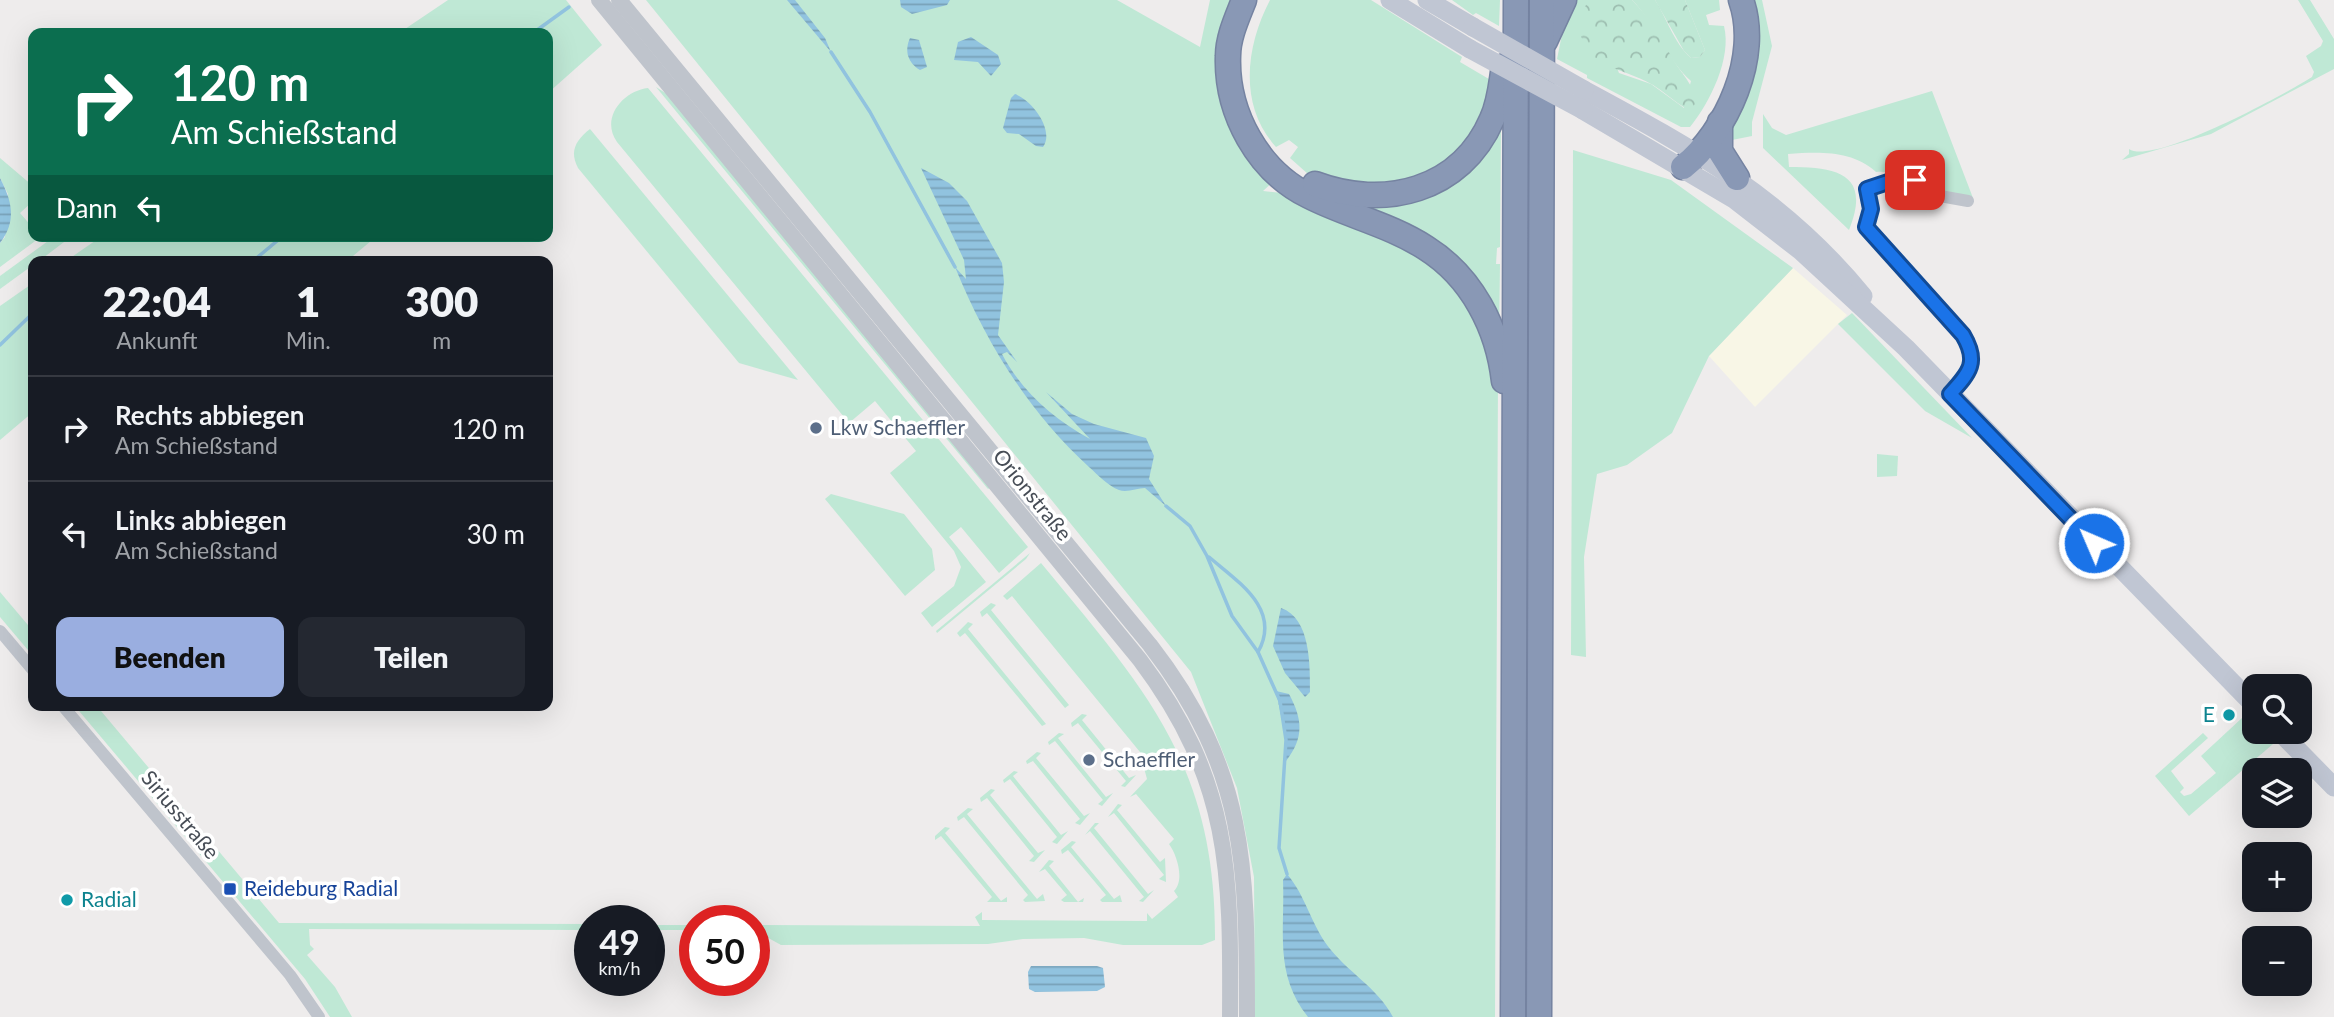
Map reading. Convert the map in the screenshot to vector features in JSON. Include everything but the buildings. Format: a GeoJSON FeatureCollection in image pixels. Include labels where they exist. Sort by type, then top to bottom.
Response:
{"type":"FeatureCollection","features":[{"type":"Feature","properties":{"kind":"highway"},"geometry":{"type":"LineString","coordinates":[[1244,0],[1233,29],[1228,55],[1229,77],[1234,104],[1251,141],[1284,182],[1426,247],[1471,289],[1487,319],[1502,361],[1514,473]]}},
{"type":"Feature","properties":{"kind":"highway"},"geometry":{"type":"LineString","coordinates":[[1261,0],[1246,41],[1242,72],[1247,106],[1256,127],[1275,154],[1312,183],[1352,195],[1373,197],[1391,196],[1431,183],[1447,174],[1479,142],[1498,104],[1515,0]]}},
{"type":"Feature","properties":{"kind":"highway"},"geometry":{"type":"LineString","coordinates":[[1513,1017],[1515,0]]}},
{"type":"Feature","properties":{"kind":"highway"},"geometry":{"type":"LineString","coordinates":[[1539,1017],[1542,0]]}},
{"type":"Feature","properties":{"kind":"highway"},"geometry":{"type":"LineString","coordinates":[[1541,49],[1564,0]]}},
{"type":"Feature","properties":{"kind":"highway"},"geometry":{"type":"LineString","coordinates":[[1690,155],[1729,58],[1733,25],[1727,0]]}},
{"type":"Feature","properties":{"kind":"highway"},"geometry":{"type":"LineString","coordinates":[[1690,155],[1720,121],[1745,60],[1747,29],[1741,0]]}},
{"type":"Feature","properties":{"kind":"highway"},"geometry":{"type":"LineString","coordinates":[[1720,121],[1720,151],[1737,178]]}},
{"type":"Feature","properties":{"kind":"main road"},"geometry":{"type":"LineString","coordinates":[[1390,0],[1470,49],[1583,110],[1737,178],[1816,244],[1906,348],[2242,693]]}},
{"type":"Feature","properties":{"kind":"main road"},"geometry":{"type":"LineString","coordinates":[[1427,0],[1584,90],[1690,155],[1906,348]]}},
{"type":"Feature","properties":{"kind":"main road"},"geometry":{"type":"LineString","coordinates":[[2292,744],[2334,787]]}},
{"type":"Feature","properties":{"kind":"street","name":"Orionstraße"},"geometry":{"type":"LineString","coordinates":[[599,0],[1140,660],[1174,708],[1203,770],[1226,852],[1230,890],[1230,1017]]}},
{"type":"Feature","properties":{"kind":"street","name":"Orionstraße"},"geometry":{"type":"LineString","coordinates":[[619,0],[1150,645],[1176,681],[1218,760],[1238,833],[1248,907],[1247,1017]]}},
{"type":"Feature","properties":{"kind":"street"},"geometry":{"type":"LineString","coordinates":[[1950,394],[1969,368],[1972,351],[1963,335],[1866,227],[1871,209],[1867,189],[1888,182],[1915,180],[1941,196],[1968,201]]}},
{"type":"Feature","properties":{"kind":"street"},"geometry":{"type":"LineString","coordinates":[[0,631],[28,664]]}},
{"type":"Feature","properties":{"kind":"street","name":"Siriusstraße"},"geometry":{"type":"LineString","coordinates":[[67,711],[290,975],[319,1017]]}},
{"type":"Feature","properties":{"kind":"shaded area"},"geometry":{"type":"Polygon","coordinates":[[[1793,268],[1847,315],[1755,407],[1709,356],[1793,268]]]}},
{"type":"Feature","properties":{"kind":"green space"},"geometry":{"type":"Polygon","coordinates":[[[448,0],[566,0],[602,45],[553,89],[553,28],[406,28],[448,0]]]}},
{"type":"Feature","properties":{"kind":"green space"},"geometry":{"type":"Polygon","coordinates":[[[646,0],[1117,0],[1200,47],[1210,0],[1241,0],[1226,48],[1275,180],[1263,191],[1282,193],[1420,252],[1470,298],[1498,378],[1495,1017],[1255,1017],[1254,877],[1237,788],[1191,672],[646,0]]]}},
{"type":"Feature","properties":{"kind":"green space"},"geometry":{"type":"Polygon","coordinates":[[[1270,0],[1371,0],[1462,57],[1460,62],[1494,82],[1482,132],[1415,185],[1331,185],[1308,174],[1290,158],[1298,147],[1289,140],[1276,147],[1264,131],[1251,94],[1251,56],[1255,36],[1270,0]]]}},
{"type":"Feature","properties":{"kind":"green space"},"geometry":{"type":"Polygon","coordinates":[[[1452,0],[1500,0],[1499,26],[1476,13],[1473,15],[1452,0]]]}},
{"type":"Feature","properties":{"kind":"green space"},"geometry":{"type":"Polygon","coordinates":[[[1569,0],[1589,0],[1619,73],[1651,84],[1684,108],[1691,81],[1632,0],[1655,0],[1675,37],[1691,58],[1700,57],[1705,50],[1685,0],[1719,0],[1720,10],[1706,15],[1709,25],[1724,26],[1725,52],[1712,92],[1690,127],[1681,127],[1587,78],[1587,75],[1557,59],[1569,0]]]}},
{"type":"Feature","properties":{"kind":"green space"},"geometry":{"type":"Polygon","coordinates":[[[1589,0],[1632,0],[1653,26],[1692,87],[1697,101],[1693,107],[1685,108],[1653,85],[1605,64],[1587,49],[1577,20],[1589,0]]]}},
{"type":"Feature","properties":{"kind":"green space"},"geometry":{"type":"Polygon","coordinates":[[[1655,0],[1685,0],[1705,50],[1700,57],[1691,58],[1684,51],[1655,0]]]}},
{"type":"Feature","properties":{"kind":"green space"},"geometry":{"type":"Polygon","coordinates":[[[1746,0],[1762,0],[1772,46],[1752,122],[1752,136],[1732,140],[1729,120],[1746,0]]]}},
{"type":"Feature","properties":{"kind":"green space"},"geometry":{"type":"Polygon","coordinates":[[[2298,0],[2310,0],[2334,39],[2334,69],[2211,134],[2122,160],[2129,154],[2129,149],[2143,151],[2191,138],[2312,77],[2314,72],[2306,56],[2321,46],[2323,41],[2298,0]]]}},
{"type":"Feature","properties":{"kind":"green space"},"geometry":{"type":"Polygon","coordinates":[[[656,87],[667,94],[991,487],[988,489],[656,87]]]}},
{"type":"Feature","properties":{"kind":"green space"},"geometry":{"type":"Polygon","coordinates":[[[648,88],[1028,547],[999,573],[961,527],[949,537],[986,582],[932,627],[921,613],[954,586],[961,567],[954,551],[890,473],[916,451],[875,401],[849,423],[617,142],[611,124],[617,107],[630,94],[648,88]]]}},
{"type":"Feature","properties":{"kind":"green space"},"geometry":{"type":"Polygon","coordinates":[[[1932,91],[1973,198],[1945,196],[1904,176],[1876,172],[1846,156],[1823,153],[1788,154],[1789,167],[1835,172],[1853,185],[1856,196],[1855,211],[1849,230],[1763,148],[1763,114],[1772,128],[1786,135],[1932,91]]]}},
{"type":"Feature","properties":{"kind":"green space"},"geometry":{"type":"Polygon","coordinates":[[[1501,122],[1500,247],[1497,248],[1496,264],[1500,264],[1499,338],[1477,292],[1327,195],[1391,201],[1501,122]]]}},
{"type":"Feature","properties":{"kind":"green space"},"geometry":{"type":"Polygon","coordinates":[[[590,129],[798,380],[739,363],[578,168],[574,156],[575,146],[590,129]]]}},
{"type":"Feature","properties":{"kind":"green space"},"geometry":{"type":"Polygon","coordinates":[[[1573,150],[1671,180],[1793,268],[1709,356],[1672,433],[1627,465],[1597,474],[1584,557],[1586,657],[1571,655],[1573,150]]]}},
{"type":"Feature","properties":{"kind":"green space"},"geometry":{"type":"Polygon","coordinates":[[[0,158],[28,182],[28,206],[20,213],[28,222],[28,242],[34,242],[0,267],[0,243],[5,237],[8,194],[0,178],[0,158]]]}},
{"type":"Feature","properties":{"kind":"green space"},"geometry":{"type":"Polygon","coordinates":[[[47,242],[64,242],[46,256],[28,256],[28,269],[0,289],[0,276],[47,242]]]}},
{"type":"Feature","properties":{"kind":"green space"},"geometry":{"type":"Polygon","coordinates":[[[93,242],[370,242],[353,256],[73,256],[93,242]]]}},
{"type":"Feature","properties":{"kind":"green space"},"geometry":{"type":"Polygon","coordinates":[[[28,286],[28,416],[0,440],[0,306],[28,286]]]}},
{"type":"Feature","properties":{"kind":"green space"},"geometry":{"type":"Polygon","coordinates":[[[1852,313],[1972,438],[1925,411],[1838,324],[1852,313]]]}},
{"type":"Feature","properties":{"kind":"green space"},"geometry":{"type":"Polygon","coordinates":[[[1877,454],[1898,456],[1897,476],[1877,477],[1877,454]]]}},
{"type":"Feature","properties":{"kind":"green space"},"geometry":{"type":"Polygon","coordinates":[[[831,494],[904,514],[932,549],[935,570],[905,596],[825,499],[831,494]]]}},
{"type":"Feature","properties":{"kind":"green space"},"geometry":{"type":"Polygon","coordinates":[[[1030,553],[1026,559],[937,633],[936,631],[1030,553]]]}},
{"type":"Feature","properties":{"kind":"green space"},"geometry":{"type":"Polygon","coordinates":[[[1041,563],[1113,651],[1168,734],[1188,777],[1203,825],[1212,879],[1215,940],[1202,945],[1123,945],[1084,938],[1023,939],[988,944],[781,945],[770,939],[770,925],[980,926],[975,917],[982,912],[982,920],[1147,921],[1147,913],[1152,919],[1178,897],[1174,891],[1179,881],[1179,868],[1169,844],[1174,839],[1136,794],[1130,797],[1147,779],[1144,768],[1149,763],[1012,596],[1007,600],[1003,596],[1041,563]]]}},
{"type":"Feature","properties":{"kind":"green space"},"geometry":{"type":"Polygon","coordinates":[[[0,592],[28,625],[28,650],[0,617],[0,592]]]}},
{"type":"Feature","properties":{"kind":"green space"},"geometry":{"type":"Polygon","coordinates":[[[991,603],[996,605],[991,610],[1069,705],[1065,708],[987,613],[982,617],[980,612],[991,603]]]}},
{"type":"Feature","properties":{"kind":"green space"},"geometry":{"type":"Polygon","coordinates":[[[968,622],[973,624],[968,629],[1046,724],[1042,726],[965,633],[960,637],[957,633],[968,622]]]}},
{"type":"Feature","properties":{"kind":"green space"},"geometry":{"type":"Polygon","coordinates":[[[79,711],[101,711],[279,923],[574,924],[574,930],[309,929],[310,945],[314,949],[307,955],[335,987],[352,1017],[330,1017],[305,979],[79,711]]]}},
{"type":"Feature","properties":{"kind":"green space"},"geometry":{"type":"Polygon","coordinates":[[[1082,714],[1087,715],[1082,720],[1129,778],[1136,775],[1125,787],[1121,786],[1126,781],[1078,723],[1072,727],[1071,723],[1082,714]]]}},
{"type":"Feature","properties":{"kind":"green space"},"geometry":{"type":"Polygon","coordinates":[[[2242,718],[2242,744],[2273,744],[2257,758],[2242,758],[2242,771],[2189,816],[2155,776],[2203,733],[2208,738],[2171,771],[2184,788],[2180,792],[2184,796],[2191,794],[2216,773],[2201,756],[2242,718]]]}},
{"type":"Feature","properties":{"kind":"green space"},"geometry":{"type":"Polygon","coordinates":[[[1059,733],[1064,734],[1058,738],[1106,797],[1113,793],[1102,806],[1098,804],[1103,800],[1055,741],[1049,745],[1048,742],[1059,733]]]}},
{"type":"Feature","properties":{"kind":"green space"},"geometry":{"type":"Polygon","coordinates":[[[1037,752],[1041,753],[1036,758],[1084,816],[1090,813],[1080,825],[1075,823],[1080,819],[1033,761],[1027,764],[1026,761],[1037,752]]]}},
{"type":"Feature","properties":{"kind":"green space"},"geometry":{"type":"Polygon","coordinates":[[[1014,771],[1018,772],[1013,776],[1061,835],[1068,831],[1057,844],[1052,842],[1057,837],[1010,779],[1004,783],[1003,780],[1014,771]]]}},
{"type":"Feature","properties":{"kind":"green space"},"geometry":{"type":"Polygon","coordinates":[[[991,789],[995,790],[990,795],[1038,853],[1045,850],[1034,862],[1029,861],[1034,856],[987,798],[981,802],[980,798],[991,789]]]}},
{"type":"Feature","properties":{"kind":"green space"},"geometry":{"type":"Polygon","coordinates":[[[1118,804],[1122,805],[1117,810],[1160,862],[1165,858],[1166,882],[1159,879],[1164,875],[1114,813],[1108,817],[1118,804]]]}},
{"type":"Feature","properties":{"kind":"green space"},"geometry":{"type":"Polygon","coordinates":[[[968,808],[973,809],[967,814],[1037,899],[1043,894],[1045,901],[1023,900],[1028,895],[964,817],[958,821],[957,817],[968,808]]]}},
{"type":"Feature","properties":{"kind":"green space"},"geometry":{"type":"Polygon","coordinates":[[[1095,823],[1099,823],[1094,828],[1148,894],[1154,890],[1143,902],[1139,901],[1144,897],[1090,831],[1085,835],[1095,823]]]}},
{"type":"Feature","properties":{"kind":"green space"},"geometry":{"type":"Polygon","coordinates":[[[945,827],[950,828],[945,833],[1001,901],[1007,897],[1007,902],[987,902],[992,897],[941,836],[935,840],[935,836],[945,827]]]}},
{"type":"Feature","properties":{"kind":"green space"},"geometry":{"type":"Polygon","coordinates":[[[1072,841],[1076,842],[1071,847],[1114,899],[1120,895],[1122,902],[1102,902],[1100,900],[1106,895],[1068,850],[1062,854],[1061,850],[1072,841]]]}},
{"type":"Feature","properties":{"kind":"green space"},"geometry":{"type":"Polygon","coordinates":[[[1049,860],[1054,861],[1049,866],[1078,902],[1061,900],[1067,895],[1045,869],[1039,872],[1049,860]]]}},
{"type":"Feature","properties":{"kind":"green space"},"geometry":{"type":"Polygon","coordinates":[[[665,925],[679,925],[679,930],[665,930],[665,925]]]}},
{"type":"Feature","properties":{"kind":"water"},"geometry":{"type":"Polygon","coordinates":[[[787,0],[795,0],[825,38],[831,52],[787,0]]]}},
{"type":"Feature","properties":{"kind":"water"},"geometry":{"type":"Polygon","coordinates":[[[900,0],[950,0],[947,5],[912,14],[901,7],[900,0]]]}},
{"type":"Feature","properties":{"kind":"water"},"geometry":{"type":"Polygon","coordinates":[[[971,37],[998,55],[1001,64],[991,76],[978,62],[954,60],[958,42],[971,37]]]}},
{"type":"Feature","properties":{"kind":"water"},"geometry":{"type":"Polygon","coordinates":[[[910,38],[919,40],[927,67],[920,70],[910,60],[907,48],[910,38]]]}},
{"type":"Feature","properties":{"kind":"water"},"geometry":{"type":"Polygon","coordinates":[[[1015,94],[1028,102],[1040,116],[1046,132],[1043,147],[1036,146],[1019,134],[1007,133],[1003,128],[1011,98],[1015,94]]]}},
{"type":"Feature","properties":{"kind":"water"},"geometry":{"type":"Polygon","coordinates":[[[921,168],[949,183],[967,201],[1002,263],[1004,282],[998,335],[1017,362],[1007,352],[1002,354],[1010,368],[1029,392],[1051,413],[1090,439],[1046,392],[1072,414],[1094,424],[1146,438],[1154,456],[1149,479],[1166,506],[1145,488],[1122,491],[1107,483],[1067,446],[1028,400],[995,349],[967,295],[955,267],[966,279],[964,260],[921,168]]]}},
{"type":"Feature","properties":{"kind":"water"},"geometry":{"type":"Polygon","coordinates":[[[0,178],[10,203],[11,219],[0,243],[0,178]]]}},
{"type":"Feature","properties":{"kind":"water"},"geometry":{"type":"Polygon","coordinates":[[[1281,608],[1291,613],[1298,622],[1307,644],[1310,692],[1305,697],[1285,673],[1273,646],[1281,608]]]}},
{"type":"Feature","properties":{"kind":"water"},"geometry":{"type":"Polygon","coordinates":[[[1276,691],[1289,694],[1299,721],[1299,737],[1286,761],[1286,740],[1276,691]]]}},
{"type":"Feature","properties":{"kind":"water"},"geometry":{"type":"Polygon","coordinates":[[[1287,874],[1299,891],[1327,945],[1371,988],[1393,1017],[1308,1017],[1297,1001],[1286,968],[1283,880],[1287,874]]]}},
{"type":"Feature","properties":{"kind":"water"},"geometry":{"type":"Polygon","coordinates":[[[1031,966],[1097,966],[1103,968],[1105,987],[1097,991],[1035,992],[1029,989],[1028,972],[1031,966]]]}},
{"type":"Feature","properties":{"kind":"waterway"},"geometry":{"type":"LineString","coordinates":[[540,28],[569,7]]}},
{"type":"Feature","properties":{"kind":"waterway"},"geometry":{"type":"LineString","coordinates":[[831,52],[870,112],[955,267]]}},
{"type":"Feature","properties":{"kind":"waterway"},"geometry":{"type":"LineString","coordinates":[[259,256],[276,242]]}},
{"type":"Feature","properties":{"kind":"waterway"},"geometry":{"type":"LineString","coordinates":[[0,345],[28,318]]}},
{"type":"Feature","properties":{"kind":"waterway"},"geometry":{"type":"LineString","coordinates":[[1166,506],[1190,526],[1207,556],[1232,616],[1258,652],[1280,701],[1286,740],[1279,848],[1287,874]]}},
{"type":"Feature","properties":{"kind":"waterway"},"geometry":{"type":"LineString","coordinates":[[1209,557],[1244,587],[1261,610],[1265,623],[1264,637],[1258,652]]}},
{"type":"Feature","properties":{"kind":"place","name":"Lkw Schaeffler"},"geometry":{"type":"Point","coordinates":[816,428]}},
{"type":"Feature","properties":{"kind":"place","name":"E"},"geometry":{"type":"Point","coordinates":[2229,715]}},
{"type":"Feature","properties":{"kind":"place","name":"Schaeffler"},"geometry":{"type":"Point","coordinates":[1089,760]}},
{"type":"Feature","properties":{"kind":"place","name":"Reideburg Radial"},"geometry":{"type":"Point","coordinates":[230,889]}},
{"type":"Feature","properties":{"kind":"place","name":"Radial"},"geometry":{"type":"Point","coordinates":[67,900]}},
{"type":"Feature","properties":{"kind":"route"},"geometry":{"type":"LineString","coordinates":[[1915,180],[1888,182],[1867,189],[1871,209],[1866,227],[1963,335],[1972,351],[1973,360],[1969,368],[1950,394],[2094,543]]}}]}
